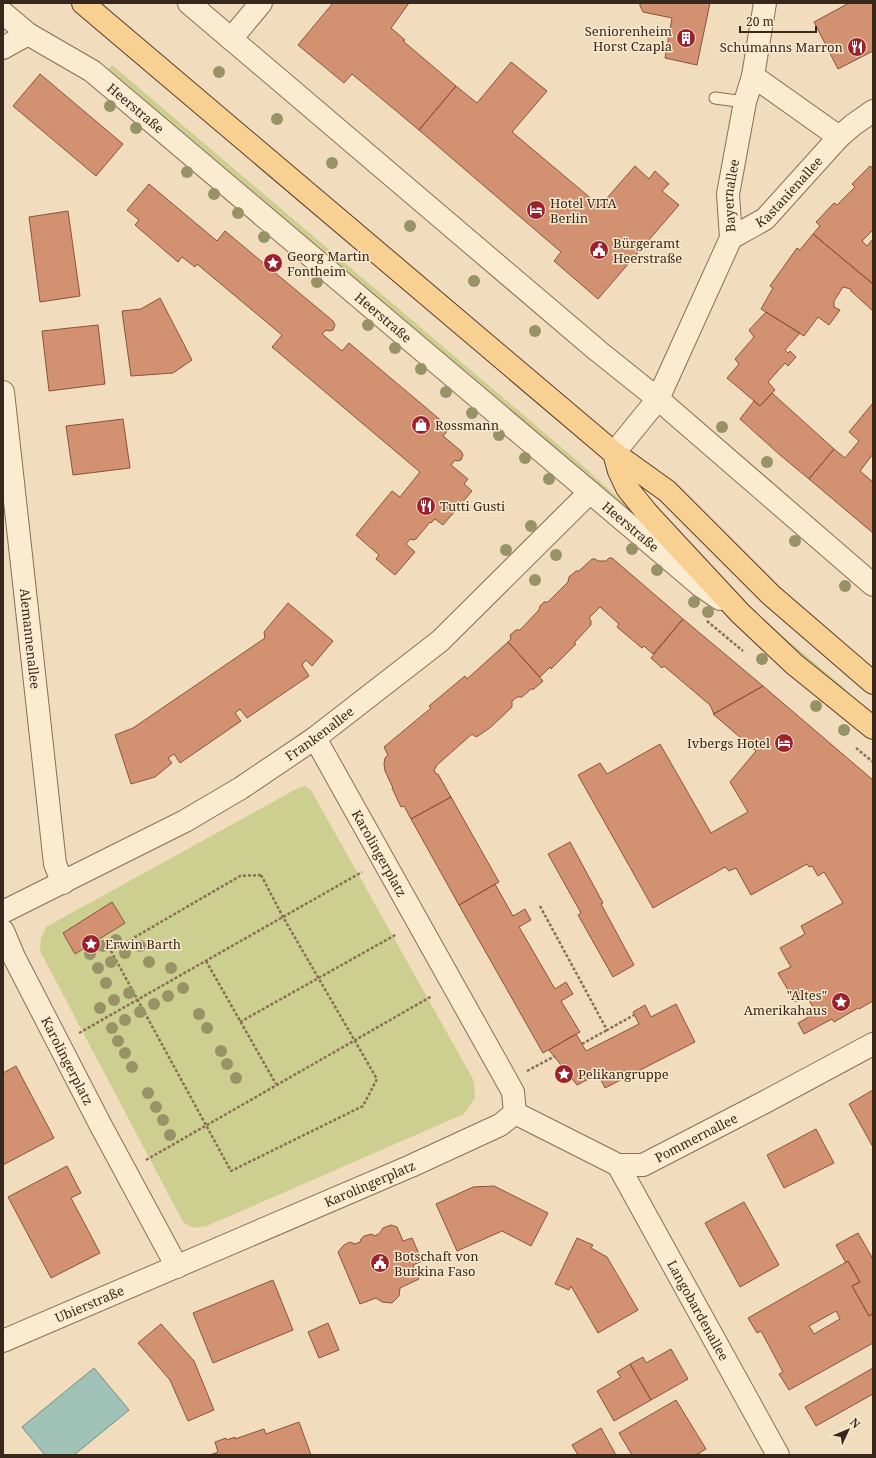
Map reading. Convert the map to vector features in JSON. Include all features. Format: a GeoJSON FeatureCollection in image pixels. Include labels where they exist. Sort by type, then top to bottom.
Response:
{"type":"FeatureCollection","features":[{"type":"Feature","properties":{"kind":"main road"},"geometry":{"type":"LineString","coordinates":[[83,3],[614,453],[667,491],[771,595],[873,683]]}},
{"type":"Feature","properties":{"kind":"main road","name":"Heerstraße"},"geometry":{"type":"LineString","coordinates":[[614,453],[626,488],[648,514],[740,613],[794,664],[873,728]]}},
{"type":"Feature","properties":{"kind":"street"},"geometry":{"type":"LineString","coordinates":[[189,3],[598,351],[658,399],[873,585]]}},
{"type":"Feature","properties":{"kind":"street"},"geometry":{"type":"LineString","coordinates":[[231,39],[261,3]]}},
{"type":"Feature","properties":{"kind":"street","name":"Bayernallee"},"geometry":{"type":"LineString","coordinates":[[658,399],[731,238],[728,194],[765,3]]}},
{"type":"Feature","properties":{"kind":"street","name":"Heerstraße"},"geometry":{"type":"LineString","coordinates":[[3,13],[28,34],[92,71],[700,586],[740,613]]}},
{"type":"Feature","properties":{"kind":"street"},"geometry":{"type":"LineString","coordinates":[[3,48],[28,34]]}},
{"type":"Feature","properties":{"kind":"street"},"geometry":{"type":"LineString","coordinates":[[752,76],[839,137]]}},
{"type":"Feature","properties":{"kind":"street","name":"Kastanienallee"},"geometry":{"type":"LineString","coordinates":[[731,238],[765,219],[839,137],[873,111]]}},
{"type":"Feature","properties":{"kind":"street","name":"Alemannenallee"},"geometry":{"type":"LineString","coordinates":[[3,392],[55,864],[63,883]]}},
{"type":"Feature","properties":{"kind":"street"},"geometry":{"type":"LineString","coordinates":[[614,453],[658,399]]}},
{"type":"Feature","properties":{"kind":"street","name":"Frankenallee"},"geometry":{"type":"LineString","coordinates":[[3,912],[185,821],[242,788],[315,738],[440,641],[590,492]]}},
{"type":"Feature","properties":{"kind":"street","name":"Karolingerplatz"},"geometry":{"type":"LineString","coordinates":[[3,931],[14,957],[100,1124],[177,1267],[417,1163],[500,1124],[514,1113],[513,1092],[315,738]]}},
{"type":"Feature","properties":{"kind":"street","name":"Pommernallee"},"geometry":{"type":"LineString","coordinates":[[514,1113],[618,1165],[643,1165],[764,1103],[873,1044]]}},
{"type":"Feature","properties":{"kind":"street","name":"Langobardenallee"},"geometry":{"type":"LineString","coordinates":[[618,1165],[778,1455]]}},
{"type":"Feature","properties":{"kind":"street","name":"Ubierstraße"},"geometry":{"type":"LineString","coordinates":[[3,1341],[177,1267]]}},
{"type":"Feature","properties":{"kind":"lane"},"geometry":{"type":"LineString","coordinates":[[715,98],[745,102]]}},
{"type":"Feature","properties":{"kind":"path"},"geometry":{"type":"LineString","coordinates":[[706,620],[748,656]]}},
{"type":"Feature","properties":{"kind":"path"},"geometry":{"type":"LineString","coordinates":[[855,747],[873,762]]}},
{"type":"Feature","properties":{"kind":"path"},"geometry":{"type":"LineString","coordinates":[[79,1034],[362,872]]}},
{"type":"Feature","properties":{"kind":"path"},"geometry":{"type":"LineString","coordinates":[[261,875],[283,917],[355,1039],[377,1080],[363,1106],[231,1171],[111,951],[240,876],[261,875]]}},
{"type":"Feature","properties":{"kind":"path"},"geometry":{"type":"LineString","coordinates":[[540,906],[607,1030]]}},
{"type":"Feature","properties":{"kind":"path"},"geometry":{"type":"LineString","coordinates":[[240,1022],[397,934]]}},
{"type":"Feature","properties":{"kind":"path"},"geometry":{"type":"LineString","coordinates":[[206,961],[276,1084]]}},
{"type":"Feature","properties":{"kind":"path"},"geometry":{"type":"LineString","coordinates":[[145,1160],[432,996]]}},
{"type":"Feature","properties":{"kind":"path"},"geometry":{"type":"LineString","coordinates":[[582,1044],[634,1015]]}},
{"type":"Feature","properties":{"kind":"path"},"geometry":{"type":"LineString","coordinates":[[525,1072],[555,1056]]}},
{"type":"Feature","properties":{"kind":"green space"},"geometry":{"type":"Polygon","coordinates":[[[112,65],[574,458],[651,529],[107,72],[112,65]]]}},
{"type":"Feature","properties":{"kind":"green space"},"geometry":{"type":"Polygon","coordinates":[[[753,611],[842,686],[864,709],[861,711],[753,611]]]}},
{"type":"Feature","properties":{"kind":"green space"},"geometry":{"type":"Polygon","coordinates":[[[305,786],[311,790],[474,1081],[475,1098],[464,1114],[207,1226],[193,1228],[183,1222],[40,951],[41,938],[46,927],[298,788],[305,786]]]}},
{"type":"Feature","properties":{"kind":"water"},"geometry":{"type":"Polygon","coordinates":[[[94,1368],[129,1410],[74,1455],[45,1455],[22,1427],[94,1368]]]}},
{"type":"Feature","properties":{"kind":"building"},"geometry":{"type":"Polygon","coordinates":[[[333,3],[409,3],[391,28],[405,40],[403,41],[456,86],[419,130],[352,74],[344,83],[298,45],[333,3]]]}},
{"type":"Feature","properties":{"kind":"building","name":"Seniorenheim Horst Czapla"},"geometry":{"type":"Polygon","coordinates":[[[640,3],[710,3],[697,65],[665,58],[672,18],[643,12],[640,3]]]}},
{"type":"Feature","properties":{"kind":"building"},"geometry":{"type":"Polygon","coordinates":[[[849,3],[873,3],[873,51],[838,69],[814,22],[849,3]]]}},
{"type":"Feature","properties":{"kind":"building"},"geometry":{"type":"Polygon","coordinates":[[[511,62],[547,91],[512,132],[600,206],[635,166],[649,179],[655,171],[669,184],[662,191],[679,205],[598,299],[554,261],[561,252],[419,130],[456,86],[477,103],[511,62]]]}},
{"type":"Feature","properties":{"kind":"building"},"geometry":{"type":"Polygon","coordinates":[[[40,74],[123,144],[96,176],[13,106],[40,74]]]}},
{"type":"Feature","properties":{"kind":"building"},"geometry":{"type":"Polygon","coordinates":[[[870,166],[873,168],[873,230],[862,241],[867,246],[873,239],[873,284],[813,234],[820,226],[816,222],[834,203],[837,205],[855,187],[852,184],[870,166]]]}},
{"type":"Feature","properties":{"kind":"building"},"geometry":{"type":"Polygon","coordinates":[[[149,184],[217,241],[225,231],[333,321],[335,325],[333,330],[326,330],[322,334],[342,351],[349,343],[450,428],[443,436],[461,451],[463,455],[461,460],[455,460],[451,465],[468,479],[464,484],[472,491],[443,525],[435,519],[431,523],[430,522],[416,539],[410,539],[406,544],[415,552],[395,575],[376,559],[379,555],[356,535],[392,491],[400,497],[420,472],[272,347],[282,335],[197,264],[195,267],[182,257],[178,262],[135,225],[139,220],[127,210],[149,184]]]}},
{"type":"Feature","properties":{"kind":"building"},"geometry":{"type":"Polygon","coordinates":[[[68,211],[80,296],[40,302],[29,217],[68,211]]]}},
{"type":"Feature","properties":{"kind":"building"},"geometry":{"type":"Polygon","coordinates":[[[813,234],[873,284],[873,311],[851,291],[851,289],[843,287],[834,301],[834,307],[840,310],[829,325],[818,317],[804,336],[761,309],[773,288],[770,286],[797,248],[800,250],[813,234]]]}},
{"type":"Feature","properties":{"kind":"building"},"geometry":{"type":"Polygon","coordinates":[[[160,298],[192,360],[173,373],[131,376],[122,311],[141,309],[160,298]]]}},
{"type":"Feature","properties":{"kind":"building"},"geometry":{"type":"Polygon","coordinates":[[[766,312],[800,333],[785,350],[788,353],[790,351],[796,357],[788,366],[785,363],[768,382],[775,390],[760,406],[727,378],[739,364],[735,359],[754,337],[749,330],[766,312]]]}},
{"type":"Feature","properties":{"kind":"building"},"geometry":{"type":"Polygon","coordinates":[[[98,325],[105,384],[49,391],[42,331],[98,325]]]}},
{"type":"Feature","properties":{"kind":"building"},"geometry":{"type":"Polygon","coordinates":[[[772,393],[834,449],[809,479],[740,419],[754,401],[760,406],[772,393]]]}},
{"type":"Feature","properties":{"kind":"building"},"geometry":{"type":"Polygon","coordinates":[[[873,403],[873,454],[860,471],[873,482],[873,533],[809,479],[834,449],[845,458],[859,441],[849,432],[873,403]]]}},
{"type":"Feature","properties":{"kind":"building"},"geometry":{"type":"Polygon","coordinates":[[[123,419],[130,468],[73,475],[66,426],[123,419]]]}},
{"type":"Feature","properties":{"kind":"building"},"geometry":{"type":"Polygon","coordinates":[[[609,558],[612,558],[683,619],[653,654],[644,646],[642,648],[617,627],[619,624],[600,607],[589,618],[591,625],[574,643],[576,644],[551,669],[550,667],[540,677],[508,642],[511,639],[510,635],[516,630],[520,630],[539,610],[540,606],[544,602],[548,602],[568,582],[569,577],[576,571],[579,571],[592,559],[606,561],[609,558]]]}},
{"type":"Feature","properties":{"kind":"building"},"geometry":{"type":"Polygon","coordinates":[[[288,603],[333,641],[312,666],[306,660],[302,665],[309,676],[247,718],[240,709],[235,713],[241,721],[180,763],[174,754],[168,758],[172,763],[155,777],[131,784],[115,735],[133,728],[265,638],[264,632],[288,603]]]}},
{"type":"Feature","properties":{"kind":"building"},"geometry":{"type":"Polygon","coordinates":[[[683,619],[763,686],[714,714],[710,705],[664,666],[662,668],[651,658],[683,619]]]}},
{"type":"Feature","properties":{"kind":"building"},"geometry":{"type":"Polygon","coordinates":[[[508,642],[543,681],[522,697],[517,697],[512,701],[512,707],[491,727],[476,737],[472,734],[437,765],[434,770],[436,774],[438,774],[451,797],[411,819],[404,806],[401,807],[385,771],[384,763],[385,758],[388,755],[384,747],[431,708],[429,706],[465,676],[467,679],[508,642]]]}},
{"type":"Feature","properties":{"kind":"building"},"geometry":{"type":"Polygon","coordinates":[[[763,686],[873,780],[873,1001],[834,1022],[832,1019],[804,1034],[798,1023],[816,1013],[807,996],[795,1002],[778,973],[791,967],[780,948],[805,934],[801,926],[843,903],[824,872],[818,876],[812,866],[809,867],[807,864],[751,895],[736,868],[729,871],[725,867],[653,908],[578,775],[600,763],[607,774],[660,744],[711,833],[748,812],[730,782],[756,751],[713,714],[763,686]]]}},
{"type":"Feature","properties":{"kind":"building"},"geometry":{"type":"Polygon","coordinates":[[[451,797],[499,882],[459,905],[411,819],[451,797]]]}},
{"type":"Feature","properties":{"kind":"building"},"geometry":{"type":"Polygon","coordinates":[[[570,842],[634,965],[613,977],[578,915],[581,913],[548,854],[570,842]]]}},
{"type":"Feature","properties":{"kind":"building"},"geometry":{"type":"Polygon","coordinates":[[[495,884],[513,916],[525,909],[531,920],[519,927],[555,989],[566,982],[573,994],[561,1001],[580,1032],[543,1053],[459,905],[495,884]]]}},
{"type":"Feature","properties":{"kind":"building"},"geometry":{"type":"Polygon","coordinates":[[[112,902],[125,923],[75,954],[63,933],[112,902]]]}},
{"type":"Feature","properties":{"kind":"building"},"geometry":{"type":"Polygon","coordinates":[[[676,1004],[695,1042],[605,1088],[598,1074],[577,1085],[549,1050],[576,1034],[586,1051],[639,1024],[633,1012],[645,1005],[651,1017],[676,1004]]]}},
{"type":"Feature","properties":{"kind":"building"},"geometry":{"type":"Polygon","coordinates":[[[16,1066],[54,1138],[3,1165],[3,1073],[16,1066]]]}},
{"type":"Feature","properties":{"kind":"building"},"geometry":{"type":"Polygon","coordinates":[[[873,1090],[873,1147],[849,1104],[873,1090]]]}},
{"type":"Feature","properties":{"kind":"building"},"geometry":{"type":"Polygon","coordinates":[[[816,1129],[834,1163],[784,1188],[767,1155],[816,1129]]]}},
{"type":"Feature","properties":{"kind":"building"},"geometry":{"type":"Polygon","coordinates":[[[67,1166],[81,1193],[71,1198],[100,1253],[51,1278],[8,1197],[67,1166]]]}},
{"type":"Feature","properties":{"kind":"building"},"geometry":{"type":"Polygon","coordinates":[[[494,1186],[548,1213],[531,1246],[502,1231],[457,1251],[436,1204],[473,1187],[494,1186]]]}},
{"type":"Feature","properties":{"kind":"building"},"geometry":{"type":"Polygon","coordinates":[[[744,1202],[779,1265],[740,1287],[705,1223],[744,1202]]]}},
{"type":"Feature","properties":{"kind":"building","name":"Botschaft von Burkina Faso"},"geometry":{"type":"Polygon","coordinates":[[[391,1225],[397,1227],[403,1241],[412,1238],[422,1261],[413,1265],[419,1279],[400,1288],[399,1296],[392,1303],[382,1302],[376,1298],[360,1304],[338,1252],[344,1245],[350,1242],[355,1244],[360,1242],[364,1236],[372,1234],[374,1236],[379,1234],[383,1228],[391,1225]]]}},
{"type":"Feature","properties":{"kind":"building"},"geometry":{"type":"Polygon","coordinates":[[[858,1233],[873,1259],[873,1313],[869,1316],[852,1286],[860,1282],[848,1261],[846,1263],[836,1245],[858,1233]]]}},
{"type":"Feature","properties":{"kind":"building"},"geometry":{"type":"Polygon","coordinates":[[[577,1238],[593,1245],[591,1248],[607,1257],[638,1310],[598,1333],[571,1286],[569,1290],[555,1284],[577,1238]]]}},
{"type":"Feature","properties":{"kind":"building"},"geometry":{"type":"Polygon","coordinates":[[[848,1261],[860,1282],[852,1286],[869,1316],[873,1313],[873,1343],[789,1390],[779,1374],[783,1372],[761,1331],[757,1333],[748,1318],[848,1261]],[[836,1311],[809,1326],[814,1334],[840,1319],[836,1311]]]}},
{"type":"Feature","properties":{"kind":"building"},"geometry":{"type":"Polygon","coordinates":[[[273,1280],[293,1330],[213,1363],[193,1313],[273,1280]]]}},
{"type":"Feature","properties":{"kind":"building"},"geometry":{"type":"Polygon","coordinates":[[[328,1323],[339,1350],[319,1358],[308,1332],[328,1323]]]}},
{"type":"Feature","properties":{"kind":"building"},"geometry":{"type":"Polygon","coordinates":[[[161,1324],[194,1361],[214,1410],[188,1421],[170,1380],[138,1343],[161,1324]]]}},
{"type":"Feature","properties":{"kind":"building"},"geometry":{"type":"Polygon","coordinates":[[[671,1349],[688,1379],[651,1400],[630,1364],[643,1357],[646,1363],[671,1349]]]}},
{"type":"Feature","properties":{"kind":"building"},"geometry":{"type":"Polygon","coordinates":[[[630,1364],[651,1400],[614,1421],[597,1391],[621,1377],[617,1372],[630,1364]]]}},
{"type":"Feature","properties":{"kind":"building"},"geometry":{"type":"Polygon","coordinates":[[[873,1368],[873,1394],[816,1426],[805,1407],[873,1368]]]}},
{"type":"Feature","properties":{"kind":"building"},"geometry":{"type":"Polygon","coordinates":[[[676,1400],[706,1449],[696,1455],[632,1455],[619,1433],[676,1400]]]}},
{"type":"Feature","properties":{"kind":"building"},"geometry":{"type":"Polygon","coordinates":[[[299,1422],[311,1455],[210,1455],[218,1452],[215,1442],[226,1438],[227,1440],[235,1437],[235,1439],[264,1429],[266,1434],[299,1422]]]}},
{"type":"Feature","properties":{"kind":"building"},"geometry":{"type":"Polygon","coordinates":[[[601,1428],[616,1455],[578,1455],[572,1445],[601,1428]]]}},
{"type":"Feature","properties":{"kind":"place","name":"Seniorenheim Horst Czapla"},"geometry":{"type":"Point","coordinates":[686,38]}},
{"type":"Feature","properties":{"kind":"place","name":"Schumanns Marron"},"geometry":{"type":"Point","coordinates":[857,47]}},
{"type":"Feature","properties":{"kind":"place","name":"Hotel VITA Berlin"},"geometry":{"type":"Point","coordinates":[536,210]}},
{"type":"Feature","properties":{"kind":"place","name":"Bürgeramt Heerstraße"},"geometry":{"type":"Point","coordinates":[599,250]}},
{"type":"Feature","properties":{"kind":"place","name":"Georg Martin Fontheim"},"geometry":{"type":"Point","coordinates":[273,263]}},
{"type":"Feature","properties":{"kind":"place","name":"Rossmann"},"geometry":{"type":"Point","coordinates":[421,425]}},
{"type":"Feature","properties":{"kind":"place","name":"Tutti Gusti"},"geometry":{"type":"Point","coordinates":[426,506]}},
{"type":"Feature","properties":{"kind":"place","name":"Ivbergs Hotel"},"geometry":{"type":"Point","coordinates":[784,743]}},
{"type":"Feature","properties":{"kind":"place","name":"Erwin Barth"},"geometry":{"type":"Point","coordinates":[91,944]}},
{"type":"Feature","properties":{"kind":"place","name":"\"Altes\" Amerikahaus"},"geometry":{"type":"Point","coordinates":[841,1002]}},
{"type":"Feature","properties":{"kind":"place","name":"Pelikangruppe"},"geometry":{"type":"Point","coordinates":[564,1074]}},
{"type":"Feature","properties":{"kind":"place","name":"Botschaft von Burkina Faso"},"geometry":{"type":"Point","coordinates":[380,1263]}}]}
